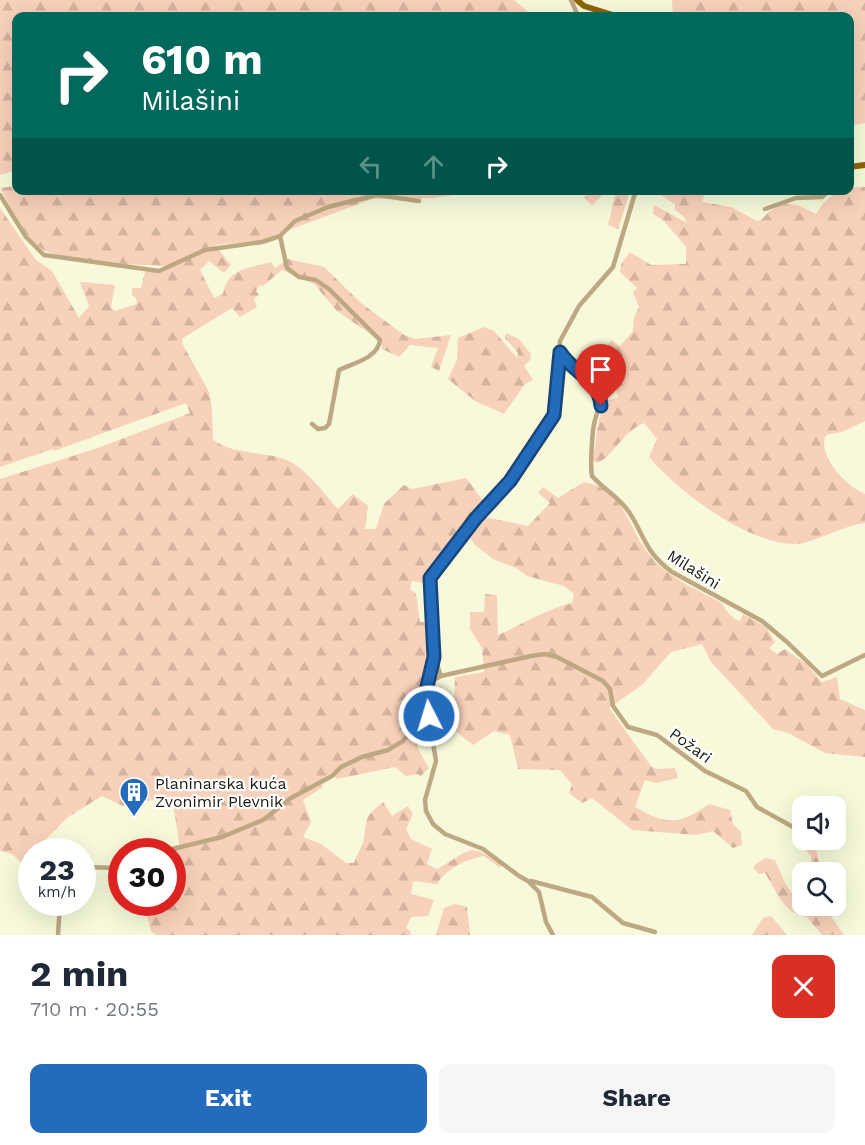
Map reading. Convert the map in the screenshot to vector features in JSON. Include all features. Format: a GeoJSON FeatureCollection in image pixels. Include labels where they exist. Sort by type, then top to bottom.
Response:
{"type":"FeatureCollection","features":[{"type":"Feature","properties":{"kind":"main road"},"geometry":{"type":"LineString","coordinates":[[578,0],[584,6],[603,12]]}},
{"type":"Feature","properties":{"kind":"street"},"geometry":{"type":"LineString","coordinates":[[0,195],[32,245],[52,257],[159,271],[205,250],[262,242],[280,236],[295,221],[328,207],[377,195],[419,201]]}},
{"type":"Feature","properties":{"kind":"street"},"geometry":{"type":"LineString","coordinates":[[186,846],[222,837],[264,820],[291,798],[332,776],[341,766],[388,750],[403,741],[411,729],[425,695],[434,657],[430,578],[476,518],[510,481],[554,415],[560,341],[569,322],[613,267],[635,195]]}},
{"type":"Feature","properties":{"kind":"street"},"geometry":{"type":"LineString","coordinates":[[765,209],[796,198],[824,195]]}},
{"type":"Feature","properties":{"kind":"street"},"geometry":{"type":"LineString","coordinates":[[280,236],[287,268],[299,277],[316,280],[329,289],[380,340],[379,348],[373,354],[339,370],[329,424],[325,428],[318,429],[312,424]]}},
{"type":"Feature","properties":{"kind":"street","name":"Milašini"},"geometry":{"type":"LineString","coordinates":[[560,352],[567,362],[596,388],[600,399],[601,406],[595,418],[593,430],[592,476],[625,506],[649,551],[659,562],[672,572],[762,621],[788,642],[822,676],[865,655]]}},
{"type":"Feature","properties":{"kind":"street","name":"Požari"},"geometry":{"type":"LineString","coordinates":[[428,683],[441,676],[545,654],[556,657],[603,681],[610,689],[613,706],[628,727],[657,735],[705,771],[746,791],[758,807],[792,826]]}},
{"type":"Feature","properties":{"kind":"street"},"geometry":{"type":"LineString","coordinates":[[434,657],[441,676]]}},
{"type":"Feature","properties":{"kind":"street"},"geometry":{"type":"LineString","coordinates":[[425,695],[436,762],[425,800],[426,811],[433,824],[445,834],[483,849],[519,876],[592,897],[623,923],[655,932]]}},
{"type":"Feature","properties":{"kind":"street"},"geometry":{"type":"LineString","coordinates":[[528,880],[539,892],[546,922],[553,935]]}},
{"type":"Feature","properties":{"kind":"street"},"geometry":{"type":"LineString","coordinates":[[58,935],[59,916]]}},
{"type":"Feature","properties":{"kind":"green space"},"geometry":{"type":"Polygon","coordinates":[[[0,0],[514,0],[528,12],[12,12],[12,44],[0,47],[0,0]]]}},
{"type":"Feature","properties":{"kind":"green space"},"geometry":{"type":"Polygon","coordinates":[[[672,0],[865,0],[865,123],[854,125],[854,12],[673,12],[672,0]]]}},
{"type":"Feature","properties":{"kind":"green space"},"geometry":{"type":"Polygon","coordinates":[[[12,43],[12,58],[0,60],[0,47],[12,43]]]}},
{"type":"Feature","properties":{"kind":"green space"},"geometry":{"type":"Polygon","coordinates":[[[12,58],[12,171],[0,175],[0,60],[12,58]]]}},
{"type":"Feature","properties":{"kind":"green space"},"geometry":{"type":"Polygon","coordinates":[[[12,186],[12,195],[453,195],[434,198],[372,199],[262,240],[215,245],[231,265],[224,273],[209,261],[200,270],[214,298],[223,294],[229,279],[241,270],[271,262],[275,268],[288,259],[324,267],[361,303],[404,335],[415,339],[451,335],[439,371],[431,367],[438,348],[410,345],[399,357],[382,349],[382,342],[337,311],[314,284],[282,270],[263,286],[260,285],[256,291],[259,295],[254,299],[257,307],[240,317],[232,308],[183,338],[182,343],[209,392],[213,440],[230,448],[284,459],[292,463],[307,474],[338,509],[353,494],[368,506],[365,529],[376,529],[384,504],[404,485],[412,489],[466,478],[484,502],[474,510],[475,515],[528,526],[550,503],[538,493],[543,487],[558,498],[584,482],[598,486],[618,502],[644,547],[667,572],[722,603],[729,614],[737,620],[740,621],[743,614],[766,627],[775,642],[769,648],[777,654],[785,649],[806,664],[822,682],[837,677],[840,699],[865,710],[865,757],[825,753],[788,733],[773,729],[711,662],[702,644],[671,652],[642,685],[609,708],[651,766],[656,769],[675,768],[678,778],[656,783],[645,780],[635,807],[664,820],[680,819],[709,804],[730,810],[733,824],[741,832],[742,845],[733,848],[713,831],[697,835],[632,830],[592,798],[582,803],[569,793],[572,784],[560,770],[518,769],[510,735],[494,731],[473,745],[453,729],[455,677],[484,672],[482,648],[470,629],[470,612],[484,612],[485,594],[497,595],[498,635],[544,613],[572,603],[574,594],[564,586],[527,576],[516,568],[493,559],[475,545],[464,529],[432,565],[427,584],[412,581],[410,590],[416,593],[420,622],[428,622],[431,658],[425,686],[412,722],[418,749],[429,768],[421,776],[417,774],[406,776],[395,767],[337,779],[331,773],[321,781],[323,787],[303,800],[311,822],[303,837],[321,844],[346,863],[354,863],[364,840],[367,818],[383,802],[392,816],[408,806],[413,814],[406,829],[411,839],[432,849],[427,864],[437,869],[463,853],[475,851],[491,857],[502,865],[500,868],[484,856],[458,865],[446,873],[437,884],[413,881],[411,894],[434,900],[428,916],[411,917],[406,928],[411,932],[410,935],[156,935],[151,931],[147,916],[186,916],[186,838],[178,838],[172,796],[123,806],[102,796],[68,817],[47,838],[18,838],[18,859],[12,854],[0,851],[0,479],[98,448],[190,413],[186,403],[54,451],[53,449],[0,467],[0,208],[36,260],[52,271],[79,318],[89,306],[80,282],[115,285],[111,307],[115,311],[137,304],[136,298],[132,295],[132,288],[141,288],[145,272],[153,272],[167,266],[100,262],[48,252],[39,247],[17,219],[0,188],[12,186]]]}},
{"type":"Feature","properties":{"kind":"green space"},"geometry":{"type":"Polygon","coordinates":[[[854,187],[865,187],[865,421],[842,432],[826,435],[824,443],[829,461],[842,478],[865,494],[865,523],[803,543],[784,543],[763,538],[719,516],[661,471],[649,457],[657,439],[644,423],[629,433],[603,460],[597,463],[593,460],[602,409],[605,402],[618,397],[603,353],[611,340],[620,346],[633,331],[634,318],[639,307],[633,292],[637,288],[620,272],[621,264],[630,252],[651,265],[686,264],[686,247],[664,221],[653,214],[654,205],[687,223],[684,217],[675,210],[675,204],[661,195],[705,195],[702,202],[731,207],[757,221],[784,204],[795,204],[816,214],[831,196],[854,195],[854,187]]]}},
{"type":"Feature","properties":{"kind":"green space"},"geometry":{"type":"Polygon","coordinates":[[[586,195],[602,195],[592,206],[584,197],[586,195]]]}},
{"type":"Feature","properties":{"kind":"green space"},"geometry":{"type":"Polygon","coordinates":[[[615,195],[629,195],[618,229],[608,225],[615,195]]]}},
{"type":"Feature","properties":{"kind":"green space"},"geometry":{"type":"Polygon","coordinates":[[[484,327],[494,331],[517,358],[518,353],[505,338],[506,333],[519,339],[531,354],[530,360],[524,366],[533,380],[525,384],[504,414],[475,401],[448,379],[457,360],[458,338],[484,327]]]}},
{"type":"Feature","properties":{"kind":"green space"},"geometry":{"type":"Polygon","coordinates":[[[806,850],[816,850],[819,862],[811,862],[811,856],[806,850]]]}},
{"type":"Feature","properties":{"kind":"green space"},"geometry":{"type":"Polygon","coordinates":[[[766,858],[775,860],[792,893],[792,911],[777,894],[765,873],[759,874],[753,868],[766,858]]]}},
{"type":"Feature","properties":{"kind":"green space"},"geometry":{"type":"Polygon","coordinates":[[[455,904],[467,907],[470,935],[436,935],[444,908],[455,904]]]}},
{"type":"Feature","properties":{"kind":"green space"},"geometry":{"type":"Polygon","coordinates":[[[771,916],[787,935],[752,935],[763,918],[771,916]]]}},
{"type":"Feature","properties":{"kind":"green space"},"geometry":{"type":"Polygon","coordinates":[[[799,916],[831,916],[844,935],[822,935],[807,917],[799,916]]]}},
{"type":"Feature","properties":{"kind":"place","name":"Planinarska kuća Zvonimir Plevnik"},"geometry":{"type":"Point","coordinates":[134,818]}},
{"type":"Feature","properties":{"kind":"route"},"geometry":{"type":"LineString","coordinates":[[429,716],[425,695],[434,657],[429,600],[430,578],[438,564],[510,481],[554,415],[560,352],[567,362],[596,388],[601,406]]}}]}
